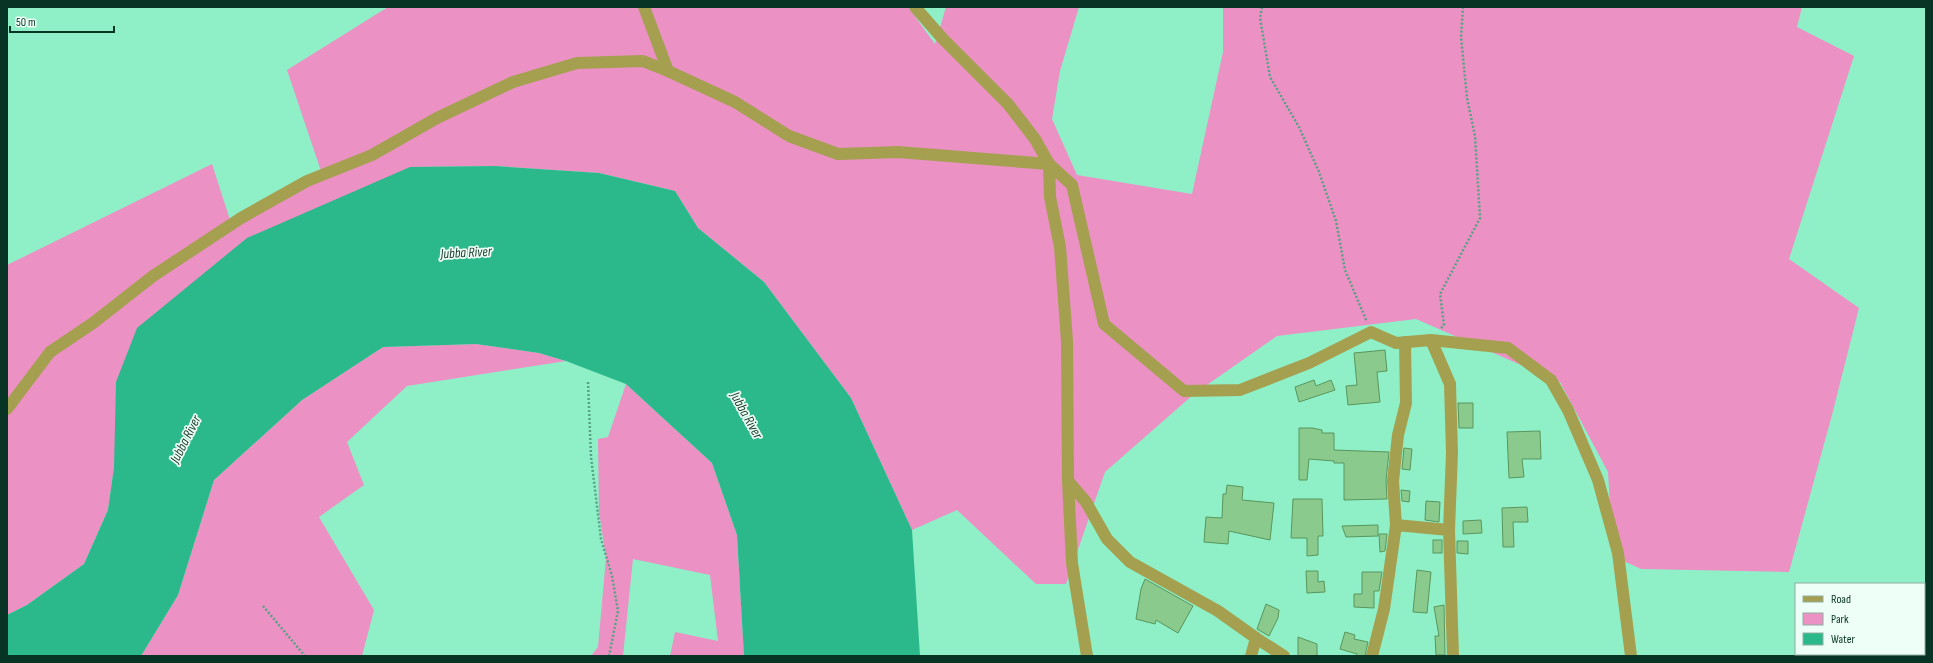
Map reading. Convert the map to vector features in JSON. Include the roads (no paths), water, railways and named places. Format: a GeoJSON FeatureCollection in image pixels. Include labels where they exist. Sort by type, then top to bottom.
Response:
{"type":"FeatureCollection","features":[{"type":"Feature","properties":{"kind":"street"},"geometry":{"type":"LineString","coordinates":[[644,7],[668,71]]}},
{"type":"Feature","properties":{"kind":"street"},"geometry":{"type":"LineString","coordinates":[[915,7],[943,39],[1008,104],[1035,139],[1048,164],[1072,185],[1104,324],[1184,391],[1240,390],[1309,363],[1371,332],[1396,343],[1431,340],[1508,348],[1551,380],[1568,410],[1598,480],[1618,553],[1631,656]]}},
{"type":"Feature","properties":{"kind":"street"},"geometry":{"type":"LineString","coordinates":[[7,409],[50,352],[93,323],[153,276],[240,218],[307,181],[372,155],[437,118],[513,82],[577,63],[643,62],[668,71],[735,102],[789,136],[838,154],[898,152],[1048,164]]}},
{"type":"Feature","properties":{"kind":"street"},"geometry":{"type":"LineString","coordinates":[[1048,164],[1050,197],[1060,247],[1067,341],[1068,481],[1072,563],[1087,656]]}},
{"type":"Feature","properties":{"kind":"street"},"geometry":{"type":"LineString","coordinates":[[1431,340],[1450,384],[1452,453],[1449,530],[1453,656]]}},
{"type":"Feature","properties":{"kind":"street"},"geometry":{"type":"LineString","coordinates":[[1372,656],[1384,609],[1396,525],[1393,481],[1398,435],[1406,403],[1405,342]]}},
{"type":"Feature","properties":{"kind":"street"},"geometry":{"type":"LineString","coordinates":[[1068,481],[1086,502],[1107,539],[1130,562],[1218,611],[1284,656]]}},
{"type":"Feature","properties":{"kind":"street"},"geometry":{"type":"LineString","coordinates":[[1396,525],[1449,530]]}},
{"type":"Feature","properties":{"kind":"street"},"geometry":{"type":"LineString","coordinates":[[1251,656],[1256,638]]}},
{"type":"Feature","properties":{"kind":"water","name":"Jubba River"},"geometry":{"type":"Polygon","coordinates":[[[495,166],[599,173],[675,191],[698,228],[764,282],[851,398],[912,530],[920,656],[744,656],[737,535],[712,463],[626,384],[566,361],[539,353],[476,344],[383,347],[302,400],[214,480],[178,595],[141,656],[7,656],[7,615],[27,605],[84,564],[108,510],[114,467],[116,382],[137,328],[247,238],[410,167],[495,166]]]}}]}
